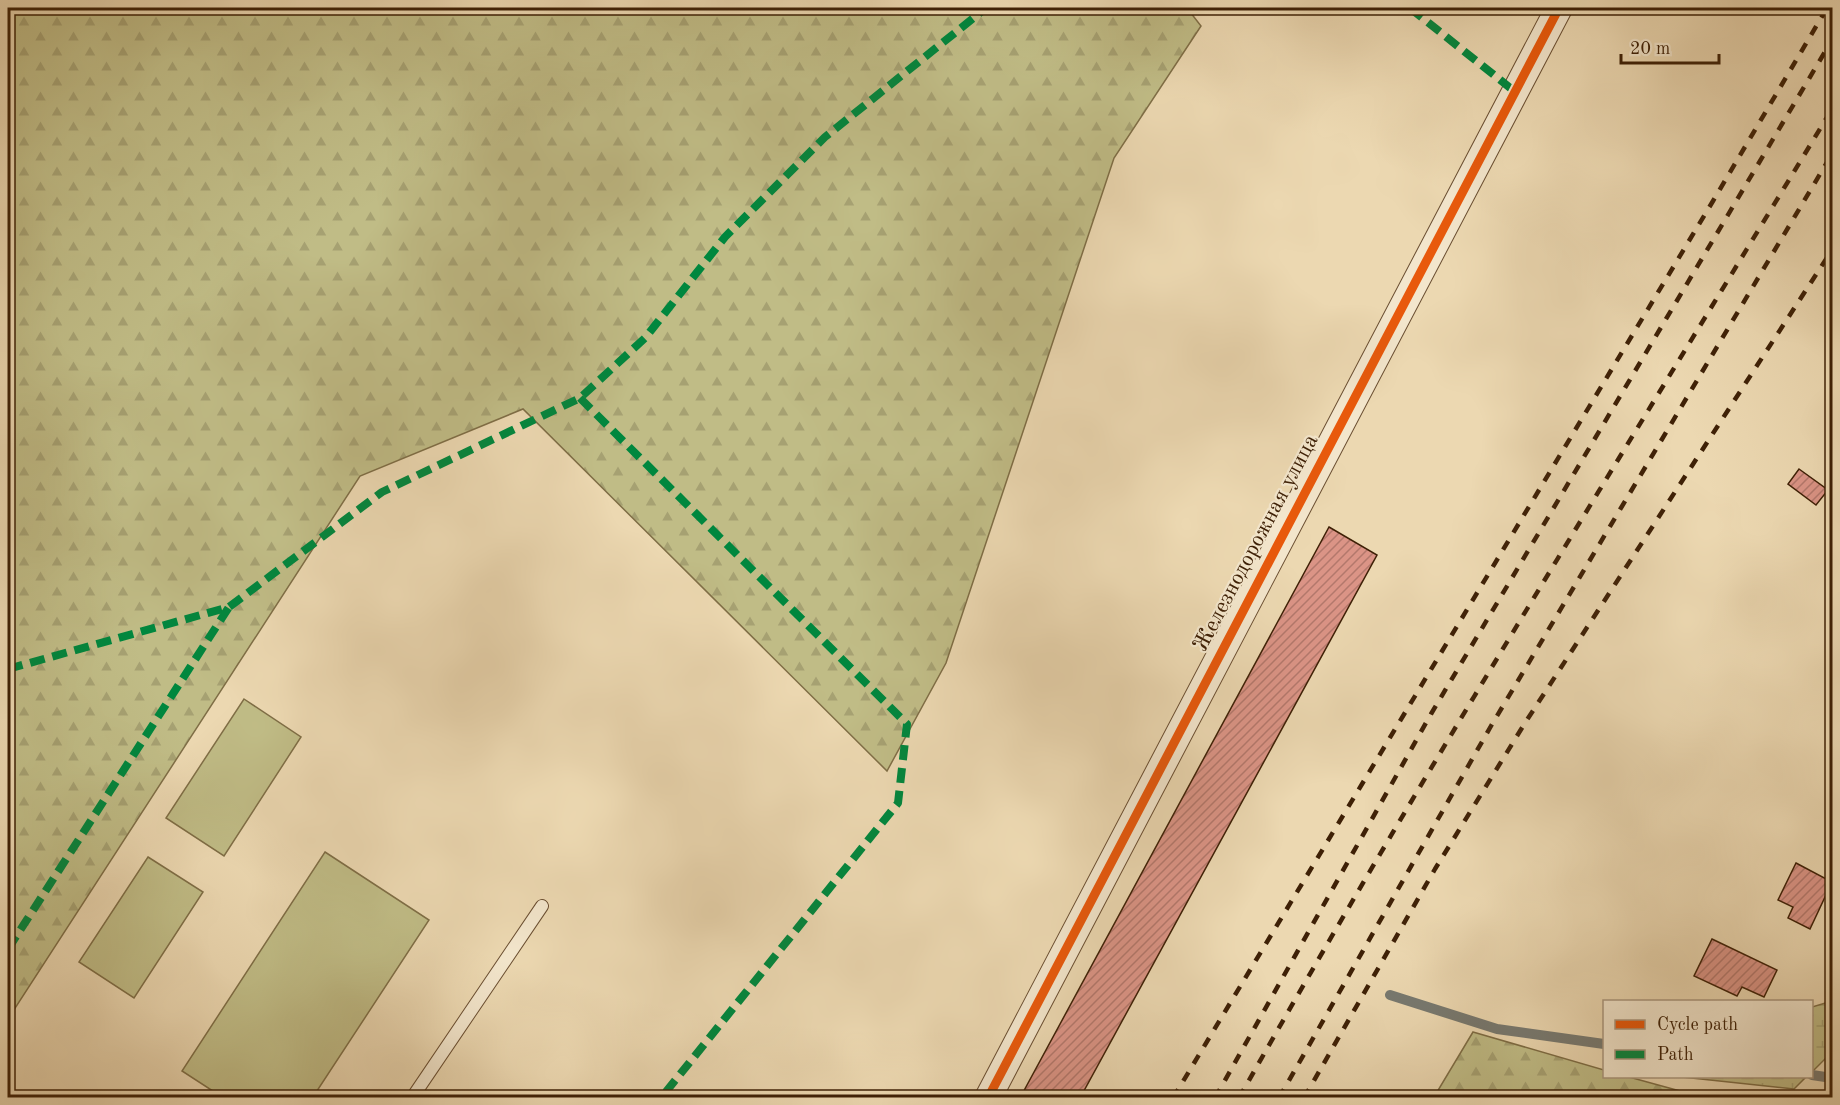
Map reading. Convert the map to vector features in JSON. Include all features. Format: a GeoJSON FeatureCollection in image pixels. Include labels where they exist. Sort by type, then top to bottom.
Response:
{"type":"FeatureCollection","features":[{"type":"Feature","properties":{"kind":"street","name":"Железнодорожная улица"},"geometry":{"type":"LineString","coordinates":[[988,1098],[1558,8]]}},
{"type":"Feature","properties":{"kind":"lane"},"geometry":{"type":"LineString","coordinates":[[412,1098],[542,906]]}},
{"type":"Feature","properties":{"kind":"green space"},"geometry":{"type":"Polygon","coordinates":[[[8,8],[1187,8],[1201,26],[1114,158],[946,663],[887,771],[523,409],[360,476],[8,1019],[8,8]]]}},
{"type":"Feature","properties":{"kind":"green space"},"geometry":{"type":"Polygon","coordinates":[[[244,699],[301,737],[224,856],[166,818],[244,699]]]}},
{"type":"Feature","properties":{"kind":"green space"},"geometry":{"type":"Polygon","coordinates":[[[325,852],[429,920],[313,1097],[222,1097],[182,1071],[325,852]]]}},
{"type":"Feature","properties":{"kind":"green space"},"geometry":{"type":"Polygon","coordinates":[[[148,857],[203,892],[134,998],[79,962],[148,857]]]}},
{"type":"Feature","properties":{"kind":"green space"},"geometry":{"type":"Polygon","coordinates":[[[1832,1001],[1826,1058],[1813,1071],[1813,1007],[1832,1001]]]}},
{"type":"Feature","properties":{"kind":"green space"},"geometry":{"type":"Polygon","coordinates":[[[1473,1032],[1603,1070],[1603,1078],[1633,1078],[1702,1097],[1434,1097],[1473,1032]]]}},
{"type":"Feature","properties":{"kind":"green space"},"geometry":{"type":"Polygon","coordinates":[[[1691,1078],[1805,1078],[1794,1089],[1691,1078]]]}},
{"type":"Feature","properties":{"kind":"building"},"geometry":{"type":"Polygon","coordinates":[[[1799,469],[1828,490],[1816,505],[1788,484],[1799,469]]]}},
{"type":"Feature","properties":{"kind":"building"},"geometry":{"type":"Polygon","coordinates":[[[1329,527],[1377,555],[1080,1098],[1020,1098],[1329,527]]]}},
{"type":"Feature","properties":{"kind":"building"},"geometry":{"type":"Polygon","coordinates":[[[1796,863],[1832,882],[1810,929],[1788,918],[1793,907],[1778,900],[1796,863]]]}},
{"type":"Feature","properties":{"kind":"building"},"geometry":{"type":"Polygon","coordinates":[[[1712,939],[1777,970],[1764,997],[1742,987],[1737,996],[1694,976],[1712,939]]]}},
{"type":"Feature","properties":{"kind":"waterway"},"geometry":{"type":"LineString","coordinates":[[1390,995],[1497,1029],[1603,1044]]}},
{"type":"Feature","properties":{"kind":"waterway"},"geometry":{"type":"LineString","coordinates":[[1813,1075],[1832,1078]]}},
{"type":"Feature","properties":{"kind":"railway"},"geometry":{"type":"LineString","coordinates":[[1173,1098],[1827,8]]}},
{"type":"Feature","properties":{"kind":"railway"},"geometry":{"type":"LineString","coordinates":[[1215,1098],[1431,714],[1832,40]]}},
{"type":"Feature","properties":{"kind":"railway"},"geometry":{"type":"LineString","coordinates":[[1239,1098],[1383,848],[1832,109]]}},
{"type":"Feature","properties":{"kind":"railway"},"geometry":{"type":"LineString","coordinates":[[1279,1098],[1491,726],[1832,154]]}},
{"type":"Feature","properties":{"kind":"railway"},"geometry":{"type":"LineString","coordinates":[[1304,1098],[1435,869],[1525,723],[1832,250]]}},
{"type":"Feature","properties":{"kind":"marked path"},"geometry":{"type":"LineString","coordinates":[[8,669],[229,607],[382,492],[580,398],[645,338],[725,237],[825,137],[986,8]]}},
{"type":"Feature","properties":{"kind":"marked path"},"geometry":{"type":"LineString","coordinates":[[1410,8],[1514,91]]}},
{"type":"Feature","properties":{"kind":"marked path"},"geometry":{"type":"LineString","coordinates":[[580,398],[907,724],[898,803],[661,1098]]}},
{"type":"Feature","properties":{"kind":"marked path"},"geometry":{"type":"LineString","coordinates":[[8,949],[229,607]]}},
{"type":"Feature","properties":{"kind":"cycle path"},"geometry":{"type":"LineString","coordinates":[[988,1098],[1559,8]]}}]}
